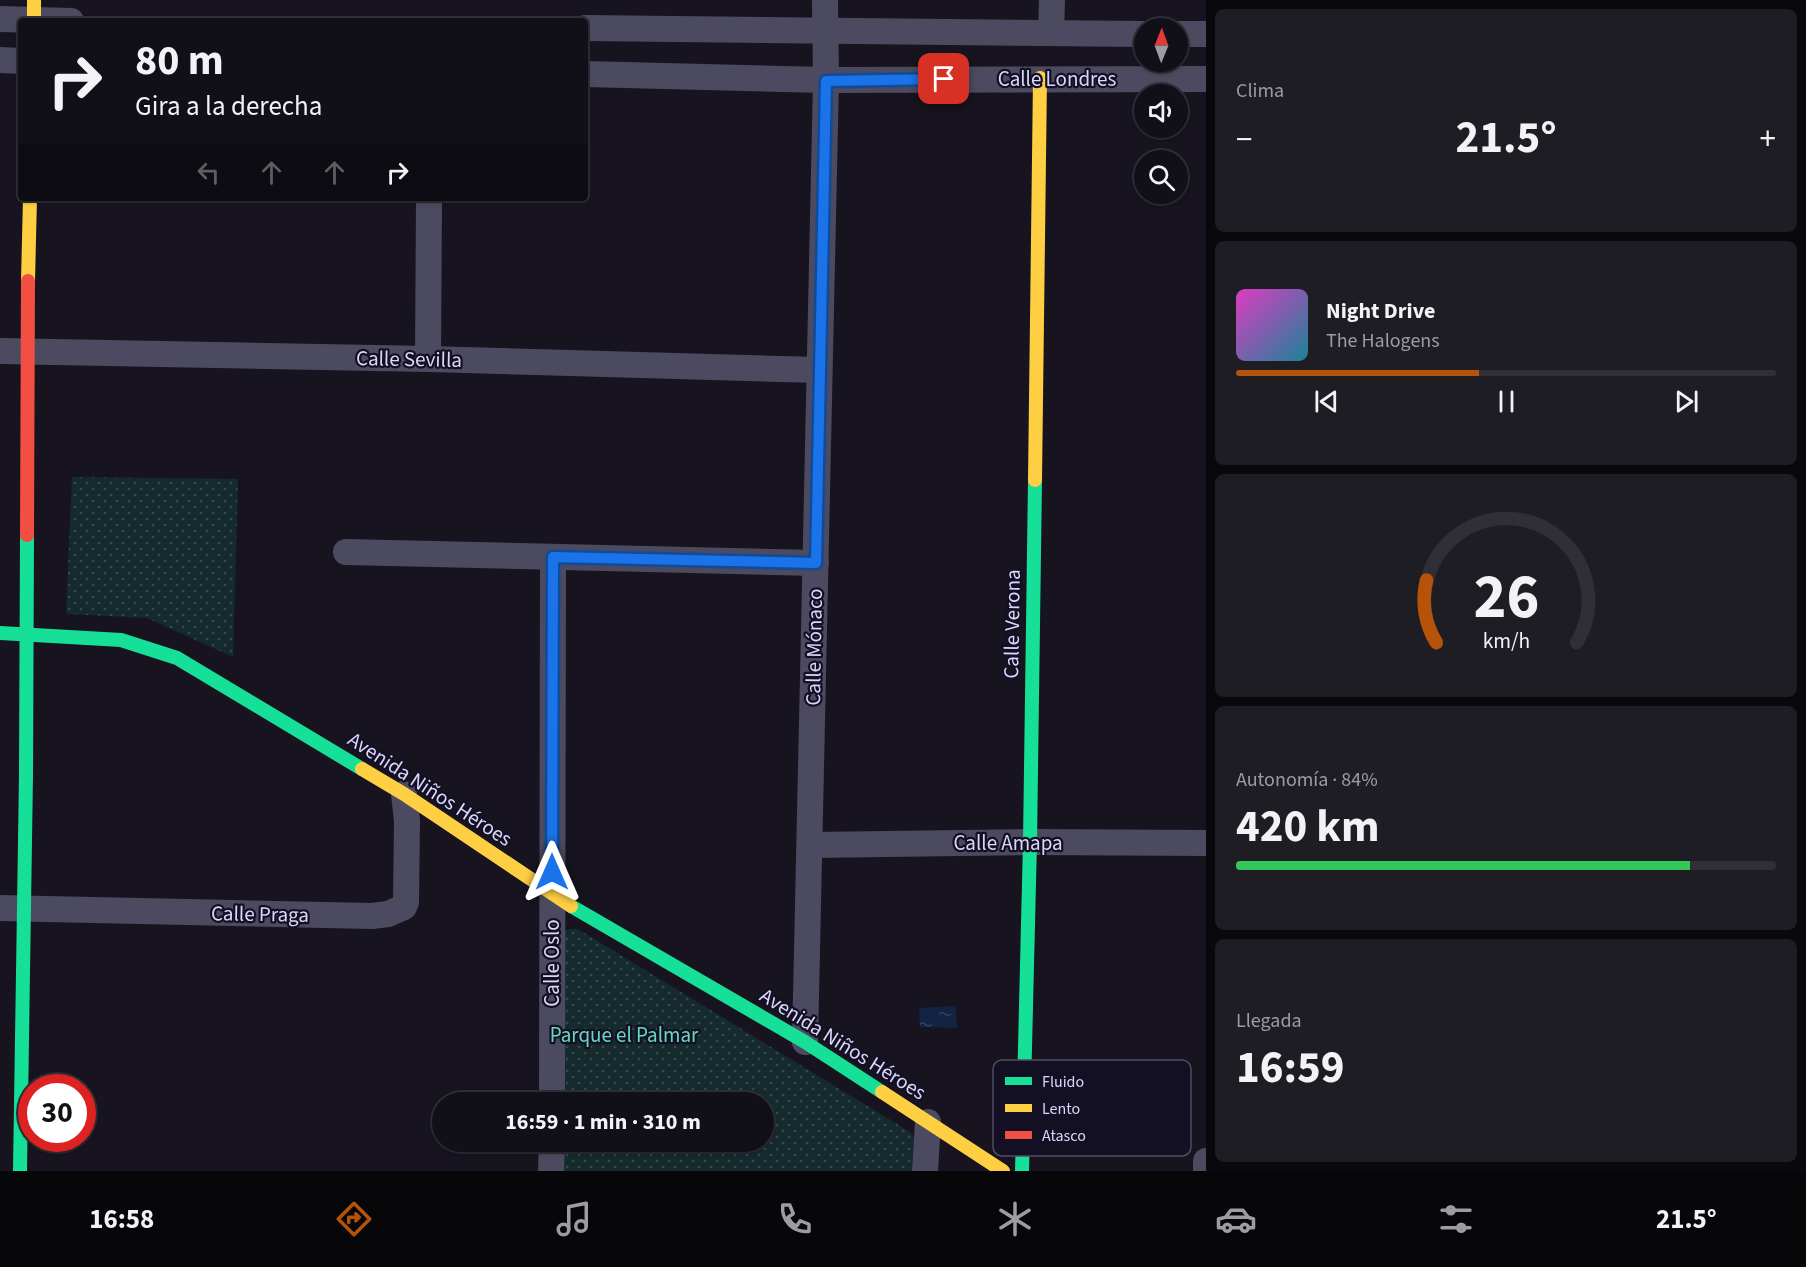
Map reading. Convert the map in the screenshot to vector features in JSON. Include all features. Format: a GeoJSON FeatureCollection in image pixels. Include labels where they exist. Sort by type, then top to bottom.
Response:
{"type":"FeatureCollection","features":[{"type":"Feature","properties":{"kind":"street"},"geometry":{"type":"LineString","coordinates":[[34,0],[34,18]]}},
{"type":"Feature","properties":{"kind":"street","name":"Calle Mónaco"},"geometry":{"type":"LineString","coordinates":[[805,1042],[826,81],[825,0]]}},
{"type":"Feature","properties":{"kind":"street"},"geometry":{"type":"LineString","coordinates":[[1052,0],[1052,33]]}},
{"type":"Feature","properties":{"kind":"street"},"geometry":{"type":"LineString","coordinates":[[0,19],[18,20]]}},
{"type":"Feature","properties":{"kind":"street"},"geometry":{"type":"LineString","coordinates":[[588,28],[1134,34]]}},
{"type":"Feature","properties":{"kind":"street"},"geometry":{"type":"LineString","coordinates":[[1188,34],[1206,34]]}},
{"type":"Feature","properties":{"kind":"street"},"geometry":{"type":"LineString","coordinates":[[0,60],[18,61]]}},
{"type":"Feature","properties":{"kind":"street","name":"Calle Londres"},"geometry":{"type":"LineString","coordinates":[[588,74],[826,81],[1040,78],[1206,79]]}},
{"type":"Feature","properties":{"kind":"street","name":"Calle Verona"},"geometry":{"type":"LineString","coordinates":[[1025,1060],[1030,842],[1040,78]]}},
{"type":"Feature","properties":{"kind":"street"},"geometry":{"type":"LineString","coordinates":[[20,1171],[12,908],[26,633],[30,201]]}},
{"type":"Feature","properties":{"kind":"street"},"geometry":{"type":"LineString","coordinates":[[428,359],[429,201]]}},
{"type":"Feature","properties":{"kind":"street","name":"Calle Sevilla"},"geometry":{"type":"LineString","coordinates":[[0,351],[428,359],[819,370]]}},
{"type":"Feature","properties":{"kind":"street"},"geometry":{"type":"LineString","coordinates":[[346,552],[816,563]]}},
{"type":"Feature","properties":{"kind":"street","name":"Calle Oslo"},"geometry":{"type":"LineString","coordinates":[[552,1092],[553,557]]}},
{"type":"Feature","properties":{"kind":"street","name":"Avenida Niños Héroes"},"geometry":{"type":"LineString","coordinates":[[0,633],[121,640],[177,658],[404,794],[552,895],[805,1042],[1003,1171]]}},
{"type":"Feature","properties":{"kind":"street","name":"Calle Praga"},"geometry":{"type":"LineString","coordinates":[[12,908],[372,916],[388,914],[404,907],[406,902],[404,794]]}},
{"type":"Feature","properties":{"kind":"street","name":"Calle Amapa"},"geometry":{"type":"LineString","coordinates":[[811,845],[1030,842],[1206,843]]}},
{"type":"Feature","properties":{"kind":"street"},"geometry":{"type":"LineString","coordinates":[[925,1171],[928,1122]]}},
{"type":"Feature","properties":{"kind":"street"},"geometry":{"type":"LineString","coordinates":[[551,1171],[552,1152]]}},
{"type":"Feature","properties":{"kind":"street","name":"Calle Verona"},"geometry":{"type":"LineString","coordinates":[[1022,1156],[1022,1171]]}},
{"type":"Feature","properties":{"kind":"street"},"geometry":{"type":"LineString","coordinates":[[1206,1161],[1206,1171]]}},
{"type":"Feature","properties":{"kind":"green space"},"geometry":{"type":"Polygon","coordinates":[[[72,477],[238,479],[233,657],[147,618],[66,614],[72,477]]]}},
{"type":"Feature","properties":{"kind":"green space","name":"Parque el Palmar"},"geometry":{"type":"Polygon","coordinates":[[[578,929],[910,1132],[914,1137],[912,1171],[558,1171],[558,1152],[774,1152],[774,1092],[558,1092],[564,930],[578,929]]]}},
{"type":"Feature","properties":{"kind":"water"},"geometry":{"type":"Polygon","coordinates":[[[956,1006],[957,1028],[920,1027],[919,1008],[956,1006]]]}},
{"type":"Feature","properties":{"kind":"traffic: fast"},"geometry":{"type":"LineString","coordinates":[[1025,1060],[1035,480]]}},
{"type":"Feature","properties":{"kind":"traffic: fast"},"geometry":{"type":"LineString","coordinates":[[20,1171],[27,535]]}},
{"type":"Feature","properties":{"kind":"traffic: fast"},"geometry":{"type":"LineString","coordinates":[[0,633],[121,640],[177,658],[362,769]]}},
{"type":"Feature","properties":{"kind":"traffic: fast"},"geometry":{"type":"LineString","coordinates":[[571,906],[805,1042],[882,1092]]}},
{"type":"Feature","properties":{"kind":"traffic: fast"},"geometry":{"type":"LineString","coordinates":[[1022,1156],[1022,1171]]}},
{"type":"Feature","properties":{"kind":"traffic: slow"},"geometry":{"type":"LineString","coordinates":[[34,0],[34,18]]}},
{"type":"Feature","properties":{"kind":"traffic: slow"},"geometry":{"type":"LineString","coordinates":[[1035,480],[1040,78]]}},
{"type":"Feature","properties":{"kind":"traffic: slow"},"geometry":{"type":"LineString","coordinates":[[28,281],[30,201]]}},
{"type":"Feature","properties":{"kind":"traffic: slow"},"geometry":{"type":"LineString","coordinates":[[362,769],[404,794],[571,906]]}},
{"type":"Feature","properties":{"kind":"traffic: slow"},"geometry":{"type":"LineString","coordinates":[[882,1092],[1003,1171]]}},
{"type":"Feature","properties":{"kind":"traffic: jam"},"geometry":{"type":"LineString","coordinates":[[27,535],[28,281]]}},
{"type":"Feature","properties":{"kind":"route"},"geometry":{"type":"LineString","coordinates":[[552,872],[553,557],[816,563],[826,81],[944,79]]}}]}
